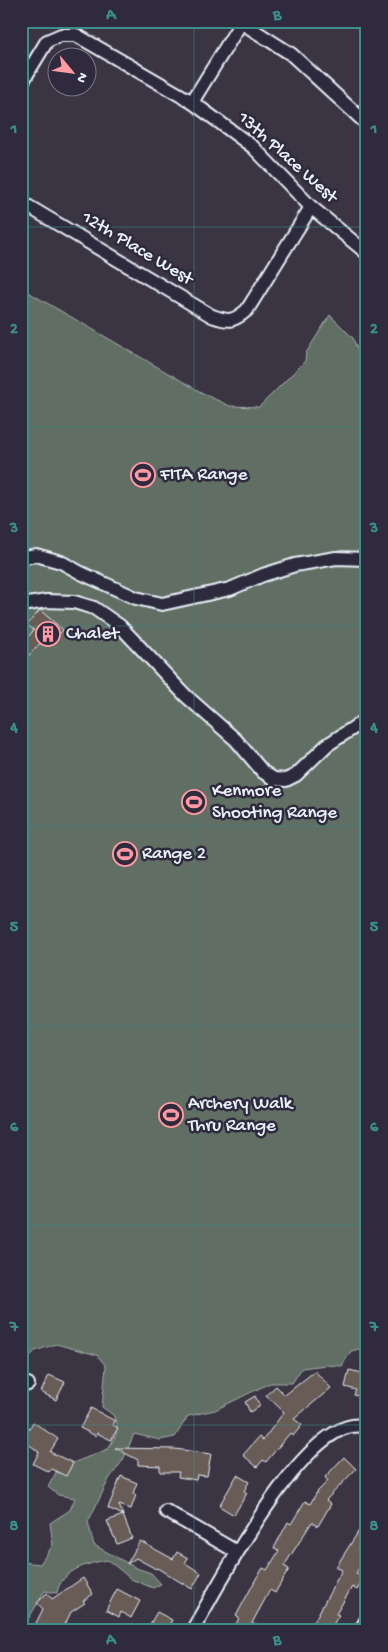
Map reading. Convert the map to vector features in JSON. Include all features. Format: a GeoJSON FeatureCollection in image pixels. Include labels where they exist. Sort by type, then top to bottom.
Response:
{"type":"FeatureCollection","features":[{"type":"Feature","properties":{"kind":"street"},"geometry":{"type":"LineString","coordinates":[[192,102],[241,22],[292,54],[367,124]]}},
{"type":"Feature","properties":{"kind":"street","name":"13th Place West"},"geometry":{"type":"LineString","coordinates":[[21,84],[47,42],[62,35],[76,35],[192,102],[253,147],[311,207],[367,253]]}},
{"type":"Feature","properties":{"kind":"street","name":"12th Place West"},"geometry":{"type":"LineString","coordinates":[[21,202],[212,316],[223,320],[236,320],[247,310],[311,207]]}},
{"type":"Feature","properties":{"kind":"street"},"geometry":{"type":"LineString","coordinates":[[21,558],[36,555],[60,562],[136,598],[162,604],[230,589],[263,575],[295,565],[336,558],[367,559]]}},
{"type":"Feature","properties":{"kind":"street"},"geometry":{"type":"LineString","coordinates":[[21,604],[47,601],[74,602],[94,608],[120,626],[186,696],[236,740],[263,772],[274,779],[286,780],[296,776],[327,745],[367,719]]}},
{"type":"Feature","properties":{"kind":"street"},"geometry":{"type":"LineString","coordinates":[[192,1631],[274,1494],[302,1462],[329,1436],[346,1426],[362,1425],[367,1427]]}},
{"type":"Feature","properties":{"kind":"street"},"geometry":{"type":"LineString","coordinates":[[166,1511],[238,1552]]}},
{"type":"Feature","properties":{"kind":"street"},"geometry":{"type":"LineString","coordinates":[[360,1631],[367,1619]]}},
{"type":"Feature","properties":{"kind":"green space","name":"Kenmore Shooting Range"},"geometry":{"type":"Polygon","coordinates":[[[21,288],[206,395],[230,406],[259,407],[305,361],[306,353],[330,315],[353,338],[367,377],[367,1347],[351,1351],[342,1366],[326,1365],[302,1368],[292,1383],[270,1383],[215,1410],[188,1416],[175,1437],[160,1440],[134,1434],[123,1460],[109,1479],[88,1522],[94,1545],[136,1568],[151,1573],[161,1584],[153,1588],[131,1579],[108,1560],[92,1563],[70,1573],[60,1585],[57,1593],[45,1591],[21,1631],[21,1614],[28,1595],[21,1583],[21,1562],[40,1564],[53,1545],[50,1523],[70,1510],[75,1498],[58,1495],[48,1487],[58,1469],[108,1449],[116,1435],[117,1424],[113,1415],[102,1407],[106,1366],[97,1355],[56,1344],[35,1351],[21,1366],[21,288]]]}},
{"type":"Feature","properties":{"kind":"building","name":"Chalet"},"geometry":{"type":"Polygon","coordinates":[[[40,610],[63,630],[50,644],[44,639],[21,664],[21,645],[34,630],[27,625],[40,610]]]}},
{"type":"Feature","properties":{"kind":"building"},"geometry":{"type":"Polygon","coordinates":[[[349,1370],[367,1374],[367,1398],[354,1395],[356,1390],[345,1387],[349,1370]]]}},
{"type":"Feature","properties":{"kind":"building"},"geometry":{"type":"Polygon","coordinates":[[[315,1371],[331,1388],[294,1419],[302,1425],[293,1436],[290,1433],[266,1462],[263,1460],[257,1467],[243,1455],[259,1437],[263,1440],[284,1412],[266,1395],[276,1386],[285,1395],[315,1371]]]}},
{"type":"Feature","properties":{"kind":"building"},"geometry":{"type":"Polygon","coordinates":[[[49,1375],[65,1382],[56,1400],[41,1392],[49,1375]]]}},
{"type":"Feature","properties":{"kind":"building"},"geometry":{"type":"Polygon","coordinates":[[[255,1396],[260,1406],[250,1412],[245,1402],[255,1396]]]}},
{"type":"Feature","properties":{"kind":"building"},"geometry":{"type":"Polygon","coordinates":[[[91,1408],[115,1421],[113,1425],[118,1428],[111,1440],[97,1433],[96,1436],[80,1428],[91,1408]]]}},
{"type":"Feature","properties":{"kind":"building"},"geometry":{"type":"Polygon","coordinates":[[[33,1422],[58,1439],[50,1452],[73,1463],[66,1476],[51,1469],[49,1472],[33,1464],[39,1452],[23,1440],[33,1422]]]}},
{"type":"Feature","properties":{"kind":"building"},"geometry":{"type":"Polygon","coordinates":[[[115,1448],[175,1449],[211,1454],[207,1476],[197,1475],[196,1480],[178,1477],[179,1472],[160,1472],[160,1466],[138,1465],[138,1460],[115,1448]]]}},
{"type":"Feature","properties":{"kind":"building"},"geometry":{"type":"Polygon","coordinates":[[[344,1457],[356,1469],[326,1500],[331,1504],[318,1526],[312,1522],[284,1566],[289,1569],[275,1593],[270,1590],[252,1623],[266,1631],[233,1631],[239,1618],[236,1616],[257,1577],[263,1568],[267,1570],[279,1551],[274,1548],[288,1522],[291,1524],[305,1501],[310,1504],[317,1492],[328,1481],[325,1477],[344,1457]]]}},
{"type":"Feature","properties":{"kind":"building"},"geometry":{"type":"Polygon","coordinates":[[[237,1475],[249,1482],[244,1491],[247,1493],[234,1515],[219,1506],[237,1475]]]}},
{"type":"Feature","properties":{"kind":"building"},"geometry":{"type":"Polygon","coordinates":[[[121,1476],[137,1483],[133,1493],[136,1495],[131,1509],[119,1505],[123,1515],[108,1508],[121,1476]]]}},
{"type":"Feature","properties":{"kind":"building"},"geometry":{"type":"Polygon","coordinates":[[[123,1515],[132,1538],[117,1544],[107,1521],[123,1515]]]}},
{"type":"Feature","properties":{"kind":"building"},"geometry":{"type":"Polygon","coordinates":[[[367,1518],[367,1556],[356,1573],[364,1577],[357,1590],[352,1587],[336,1614],[339,1615],[329,1631],[309,1631],[342,1570],[336,1567],[367,1518]]]}},
{"type":"Feature","properties":{"kind":"building"},"geometry":{"type":"Polygon","coordinates":[[[140,1541],[173,1559],[177,1552],[188,1558],[185,1563],[201,1573],[192,1589],[136,1558],[127,1564],[140,1541]]]}},
{"type":"Feature","properties":{"kind":"building"},"geometry":{"type":"Polygon","coordinates":[[[83,1578],[93,1594],[83,1601],[85,1603],[71,1612],[62,1631],[32,1631],[43,1609],[37,1603],[47,1593],[52,1599],[83,1578]]]}},
{"type":"Feature","properties":{"kind":"building"},"geometry":{"type":"Polygon","coordinates":[[[117,1589],[140,1601],[131,1618],[121,1612],[119,1617],[106,1610],[117,1589]]]}},
{"type":"Feature","properties":{"kind":"building"},"geometry":{"type":"Polygon","coordinates":[[[157,1612],[172,1620],[166,1631],[146,1631],[157,1612]]]}},
{"type":"Feature","properties":{"kind":"place","name":"FITA Range"},"geometry":{"type":"Point","coordinates":[143,475]}},
{"type":"Feature","properties":{"kind":"place","name":"Chalet"},"geometry":{"type":"Point","coordinates":[48,634]}},
{"type":"Feature","properties":{"kind":"place","name":"Kenmore Shooting Range"},"geometry":{"type":"Point","coordinates":[194,802]}},
{"type":"Feature","properties":{"kind":"place","name":"Range 2"},"geometry":{"type":"Point","coordinates":[125,854]}},
{"type":"Feature","properties":{"kind":"place","name":"Archery Walk Thru Range"},"geometry":{"type":"Point","coordinates":[171,1115]}}]}
